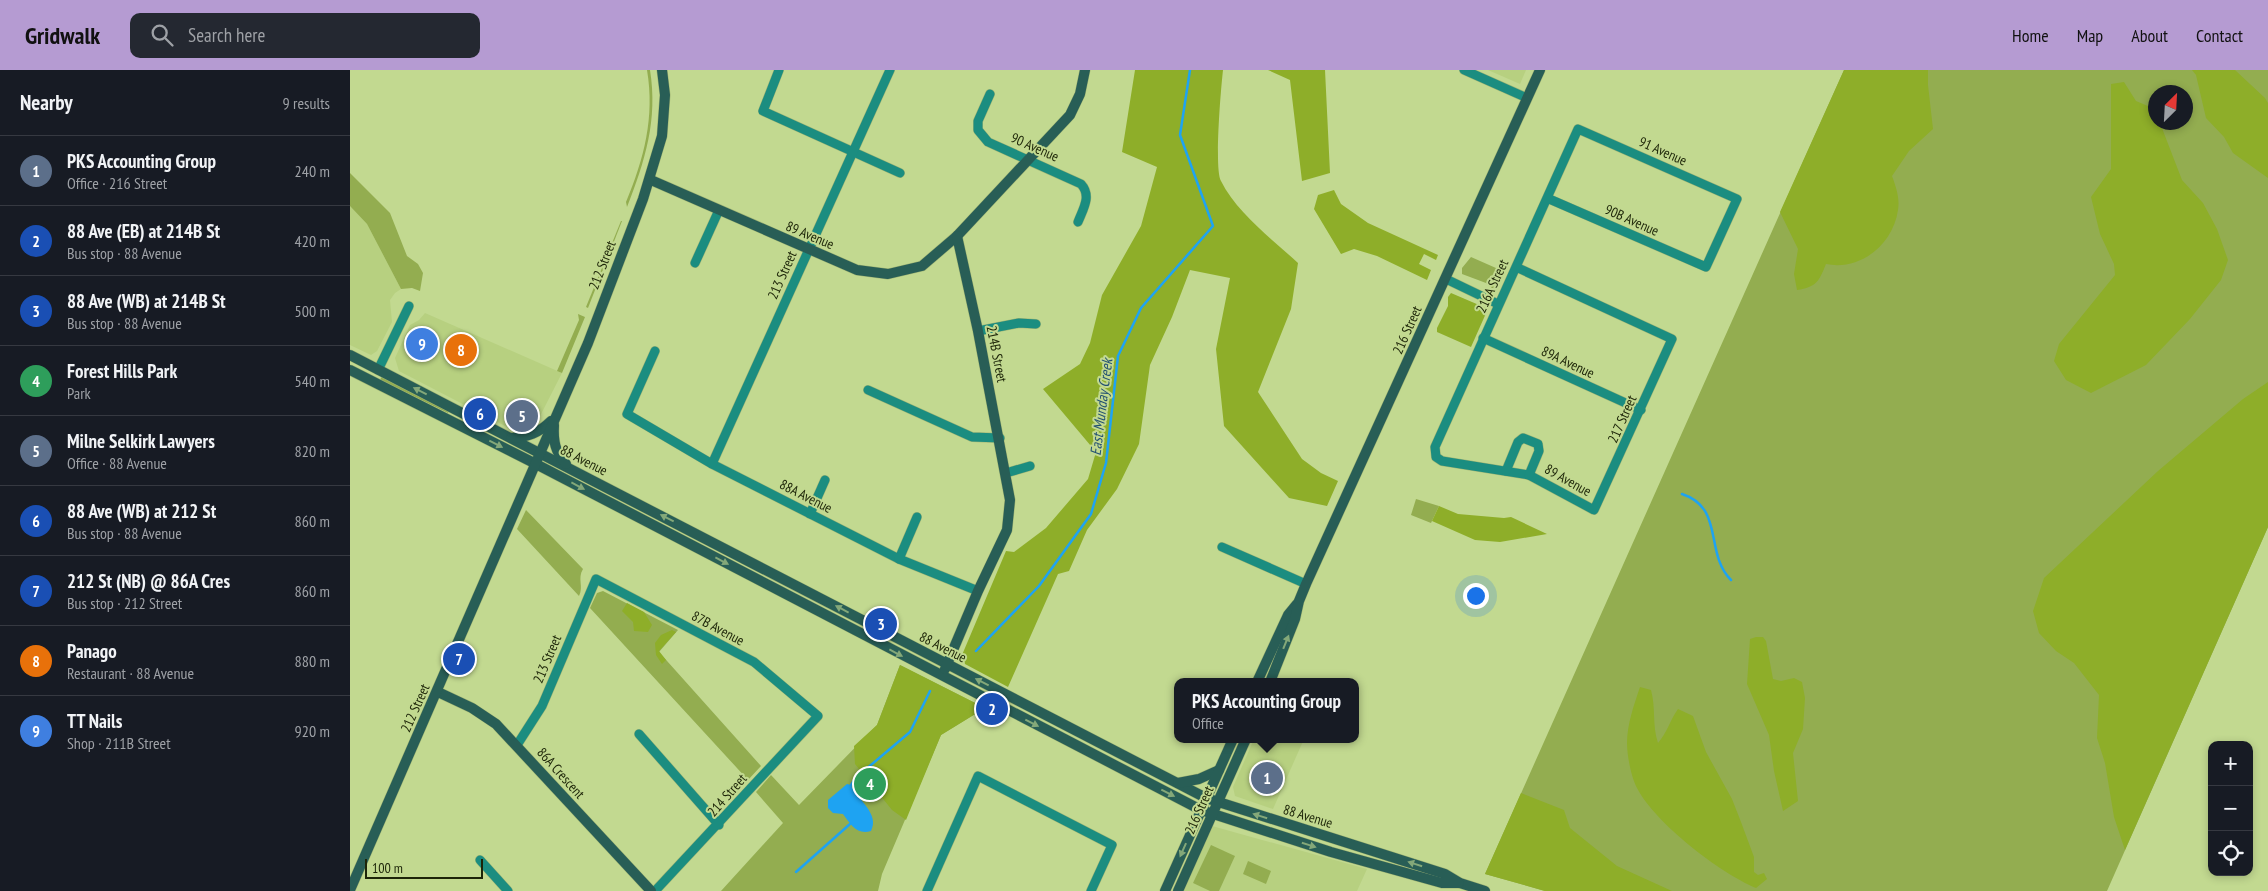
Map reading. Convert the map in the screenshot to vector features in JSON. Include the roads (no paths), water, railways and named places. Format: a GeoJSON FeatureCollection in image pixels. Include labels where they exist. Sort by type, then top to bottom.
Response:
{"type":"FeatureCollection","features":[{"type":"Feature","properties":{"kind":"main road","name":"212 Street"},"geometry":{"type":"LineString","coordinates":[[350,890],[438,692],[534,463],[588,343],[651,180],[659,151],[664,120],[662,70]]}},
{"type":"Feature","properties":{"kind":"main road"},"geometry":{"type":"LineString","coordinates":[[957,236],[1070,115],[1080,94],[1085,70]]}},
{"type":"Feature","properties":{"kind":"main road","name":"216 Street"},"geometry":{"type":"LineString","coordinates":[[1272,678],[1295,619],[1299,601],[1306,584],[1540,70]]}},
{"type":"Feature","properties":{"kind":"main road","name":"89 Avenue"},"geometry":{"type":"LineString","coordinates":[[651,180],[857,270],[888,274],[922,266],[957,236]]}},
{"type":"Feature","properties":{"kind":"main road","name":"214B Street"},"geometry":{"type":"LineString","coordinates":[[942,677],[978,591],[1007,530],[1010,500],[1000,438],[957,236]]}},
{"type":"Feature","properties":{"kind":"main road","name":"88 Avenue"},"geometry":{"type":"LineString","coordinates":[[350,355],[1206,798],[1445,874],[1460,883],[1484,891]]}},
{"type":"Feature","properties":{"kind":"main road","name":"88 Avenue"},"geometry":{"type":"LineString","coordinates":[[350,370],[534,463],[942,677],[1201,810],[1442,883],[1460,883]]}},
{"type":"Feature","properties":{"kind":"main road"},"geometry":{"type":"LineString","coordinates":[[510,438],[521,438],[536,433],[554,419]]}},
{"type":"Feature","properties":{"kind":"main road"},"geometry":{"type":"LineString","coordinates":[[554,419],[553,439],[556,450],[572,470]]}},
{"type":"Feature","properties":{"kind":"main road","name":"216 Street"},"geometry":{"type":"LineString","coordinates":[[1259,678],[1288,615],[1299,601]]}},
{"type":"Feature","properties":{"kind":"main road","name":"86A Crescent"},"geometry":{"type":"LineString","coordinates":[[438,692],[472,708],[496,724],[651,891]]}},
{"type":"Feature","properties":{"kind":"main road","name":"216 Street"},"geometry":{"type":"LineString","coordinates":[[1165,891],[1230,743]]}},
{"type":"Feature","properties":{"kind":"main road","name":"216 Street"},"geometry":{"type":"LineString","coordinates":[[1178,891],[1244,743]]}},
{"type":"Feature","properties":{"kind":"main road"},"geometry":{"type":"LineString","coordinates":[[1178,783],[1199,778],[1219,770]]}},
{"type":"Feature","properties":{"kind":"street"},"geometry":{"type":"LineString","coordinates":[[780,70],[762,111],[900,173]]}},
{"type":"Feature","properties":{"kind":"street","name":"213 Street"},"geometry":{"type":"LineString","coordinates":[[712,464],[890,70]]}},
{"type":"Feature","properties":{"kind":"street"},"geometry":{"type":"LineString","coordinates":[[1464,70],[1527,98]]}},
{"type":"Feature","properties":{"kind":"street","name":"90 Avenue"},"geometry":{"type":"LineString","coordinates":[[990,94],[978,121],[978,130],[988,142],[1073,178],[1085,187],[1086,202],[1078,222]]}},
{"type":"Feature","properties":{"kind":"street","name":"216A Street"},"geometry":{"type":"LineString","coordinates":[[1436,456],[1435,446],[1578,129]]}},
{"type":"Feature","properties":{"kind":"street","name":"91 Avenue"},"geometry":{"type":"LineString","coordinates":[[1578,129],[1737,199],[1706,267]]}},
{"type":"Feature","properties":{"kind":"street","name":"90B Avenue"},"geometry":{"type":"LineString","coordinates":[[1547,198],[1706,267]]}},
{"type":"Feature","properties":{"kind":"street"},"geometry":{"type":"LineString","coordinates":[[695,263],[718,210]]}},
{"type":"Feature","properties":{"kind":"street","name":"217 Street"},"geometry":{"type":"LineString","coordinates":[[1516,267],[1672,338],[1641,410],[1594,510]]}},
{"type":"Feature","properties":{"kind":"street"},"geometry":{"type":"LineString","coordinates":[[1446,279],[1498,304]]}},
{"type":"Feature","properties":{"kind":"street"},"geometry":{"type":"LineString","coordinates":[[378,370],[409,306]]}},
{"type":"Feature","properties":{"kind":"street"},"geometry":{"type":"LineString","coordinates":[[978,331],[1019,323],[1036,324]]}},
{"type":"Feature","properties":{"kind":"street","name":"89A Avenue"},"geometry":{"type":"LineString","coordinates":[[1483,338],[1641,410]]}},
{"type":"Feature","properties":{"kind":"street","name":"88A Avenue"},"geometry":{"type":"LineString","coordinates":[[655,351],[627,414],[712,464],[898,559],[978,591]]}},
{"type":"Feature","properties":{"kind":"street"},"geometry":{"type":"LineString","coordinates":[[868,390],[972,437],[1000,438]]}},
{"type":"Feature","properties":{"kind":"street","name":"89 Avenue"},"geometry":{"type":"LineString","coordinates":[[1506,471],[1518,442],[1523,438],[1538,444],[1539,452],[1529,475]]}},
{"type":"Feature","properties":{"kind":"street","name":"89 Avenue"},"geometry":{"type":"LineString","coordinates":[[1436,456],[1442,462],[1529,475],[1594,510]]}},
{"type":"Feature","properties":{"kind":"street"},"geometry":{"type":"LineString","coordinates":[[1006,473],[1030,466]]}},
{"type":"Feature","properties":{"kind":"street"},"geometry":{"type":"LineString","coordinates":[[810,514],[825,480]]}},
{"type":"Feature","properties":{"kind":"street"},"geometry":{"type":"LineString","coordinates":[[898,559],[917,517]]}},
{"type":"Feature","properties":{"kind":"street"},"geometry":{"type":"LineString","coordinates":[[1222,547],[1306,584]]}},
{"type":"Feature","properties":{"kind":"street","name":"213 Street"},"geometry":{"type":"LineString","coordinates":[[517,745],[542,706],[596,579]]}},
{"type":"Feature","properties":{"kind":"street","name":"87B Avenue"},"geometry":{"type":"LineString","coordinates":[[596,579],[754,662],[818,716]]}},
{"type":"Feature","properties":{"kind":"street","name":"214 Street"},"geometry":{"type":"LineString","coordinates":[[655,891],[719,825],[758,779],[818,716]]}},
{"type":"Feature","properties":{"kind":"street"},"geometry":{"type":"LineString","coordinates":[[640,734],[719,825]]}},
{"type":"Feature","properties":{"kind":"street"},"geometry":{"type":"LineString","coordinates":[[927,891],[978,776],[1112,845],[1091,891]]}},
{"type":"Feature","properties":{"kind":"street"},"geometry":{"type":"LineString","coordinates":[[480,860],[508,891]]}},
{"type":"Feature","properties":{"kind":"water"},"geometry":{"type":"Polygon","coordinates":[[[847,784],[851,785],[867,807],[873,819],[871,831],[862,832],[858,830],[843,814],[833,813],[828,808],[828,800],[847,784]]]}},
{"type":"Feature","properties":{"kind":"waterway","name":"East Munday Creek"},"geometry":{"type":"LineString","coordinates":[[976,651],[1039,586],[1091,514],[1106,463],[1118,356],[1141,308],[1213,226],[1180,135],[1190,70]]}},
{"type":"Feature","properties":{"kind":"waterway"},"geometry":{"type":"LineString","coordinates":[[1682,494],[1695,501],[1704,510],[1709,520],[1718,557],[1723,569],[1731,580]]}},
{"type":"Feature","properties":{"kind":"waterway"},"geometry":{"type":"LineString","coordinates":[[865,770],[910,732],[930,691]]}},
{"type":"Feature","properties":{"kind":"waterway"},"geometry":{"type":"LineString","coordinates":[[851,785],[857,776]]}},
{"type":"Feature","properties":{"kind":"waterway"},"geometry":{"type":"LineString","coordinates":[[796,872],[850,824]]}},
{"type":"Feature","properties":{"kind":"place","name":"TT Nails"},"geometry":{"type":"Point","coordinates":[422,344]}},
{"type":"Feature","properties":{"kind":"place","name":"Panago"},"geometry":{"type":"Point","coordinates":[461,350]}},
{"type":"Feature","properties":{"kind":"place","name":"88 Ave (WB) at 212 St"},"geometry":{"type":"Point","coordinates":[480,414]}},
{"type":"Feature","properties":{"kind":"place","name":"Milne Selkirk Lawyers"},"geometry":{"type":"Point","coordinates":[522,416]}},
{"type":"Feature","properties":{"kind":"place","name":"88 Ave (WB) at 214B St"},"geometry":{"type":"Point","coordinates":[881,624]}},
{"type":"Feature","properties":{"kind":"place","name":"212 St (NB) @ 86A Cres"},"geometry":{"type":"Point","coordinates":[459,659]}},
{"type":"Feature","properties":{"kind":"place","name":"88 Ave (EB) at 214B St"},"geometry":{"type":"Point","coordinates":[992,709]}},
{"type":"Feature","properties":{"kind":"place","name":"PKS Accounting Group"},"geometry":{"type":"Point","coordinates":[1267,778]}},
{"type":"Feature","properties":{"kind":"place","name":"Forest Hills Park"},"geometry":{"type":"Point","coordinates":[870,784]}}]}
